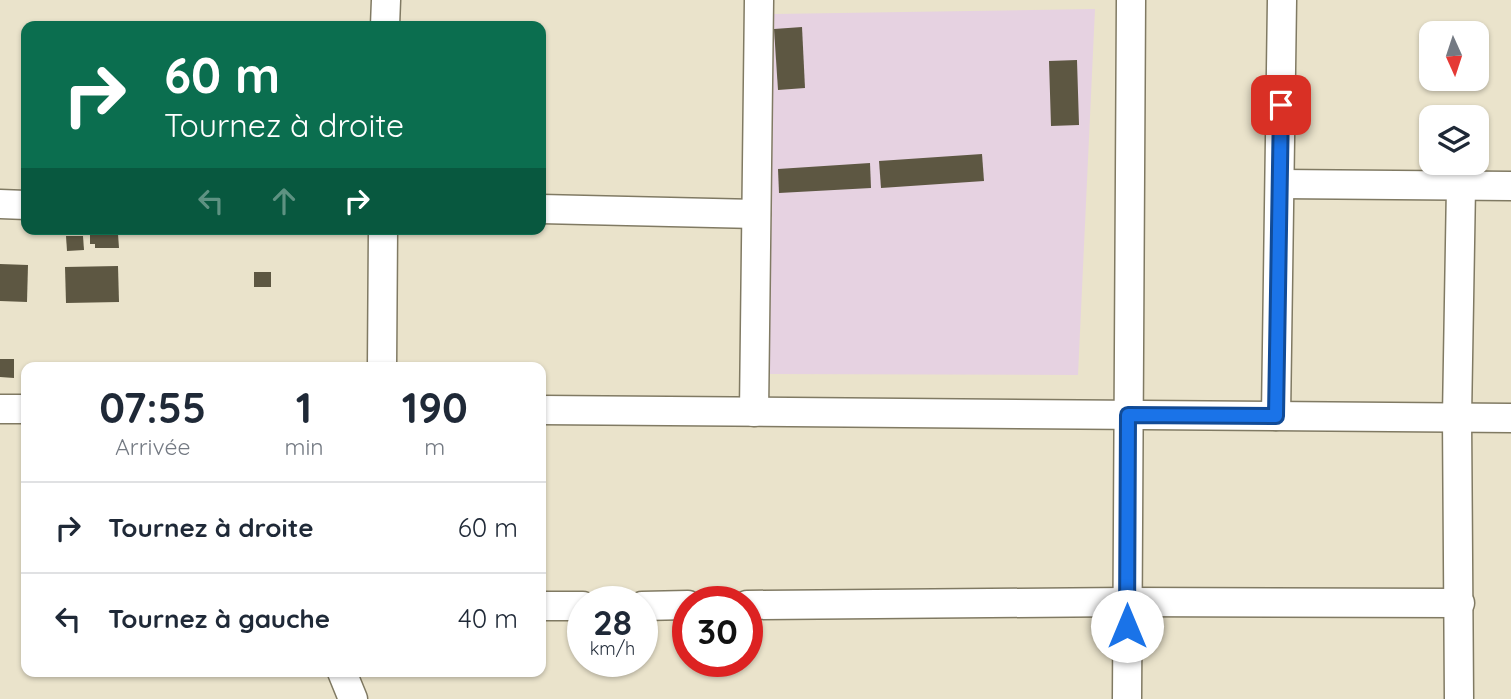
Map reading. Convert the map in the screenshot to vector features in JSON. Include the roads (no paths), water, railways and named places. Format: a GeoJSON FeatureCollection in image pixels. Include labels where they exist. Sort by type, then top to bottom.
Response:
{"type":"FeatureCollection","features":[{"type":"Feature","properties":{"kind":"street"},"geometry":{"type":"LineString","coordinates":[[385,21],[386,0]]}},
{"type":"Feature","properties":{"kind":"street"},"geometry":{"type":"LineString","coordinates":[[754,412],[759,0]]}},
{"type":"Feature","properties":{"kind":"street"},"geometry":{"type":"LineString","coordinates":[[1127,699],[1131,0]]}},
{"type":"Feature","properties":{"kind":"street"},"geometry":{"type":"LineString","coordinates":[[1276,416],[1282,0]]}},
{"type":"Feature","properties":{"kind":"street"},"geometry":{"type":"LineString","coordinates":[[1280,184],[1511,186]]}},
{"type":"Feature","properties":{"kind":"street"},"geometry":{"type":"LineString","coordinates":[[1459,699],[1457,417],[1461,186]]}},
{"type":"Feature","properties":{"kind":"street"},"geometry":{"type":"LineString","coordinates":[[0,204],[21,205]]}},
{"type":"Feature","properties":{"kind":"street"},"geometry":{"type":"LineString","coordinates":[[546,209],[756,214]]}},
{"type":"Feature","properties":{"kind":"street"},"geometry":{"type":"LineString","coordinates":[[382,362],[383,235]]}},
{"type":"Feature","properties":{"kind":"street"},"geometry":{"type":"LineString","coordinates":[[0,409],[21,409]]}},
{"type":"Feature","properties":{"kind":"street"},"geometry":{"type":"LineString","coordinates":[[546,410],[1511,418]]}},
{"type":"Feature","properties":{"kind":"street"},"geometry":{"type":"LineString","coordinates":[[763,605],[1460,603]]}},
{"type":"Feature","properties":{"kind":"street"},"geometry":{"type":"LineString","coordinates":[[546,606],[567,606]]}},
{"type":"Feature","properties":{"kind":"street"},"geometry":{"type":"LineString","coordinates":[[344,677],[353,699]]}}]}
